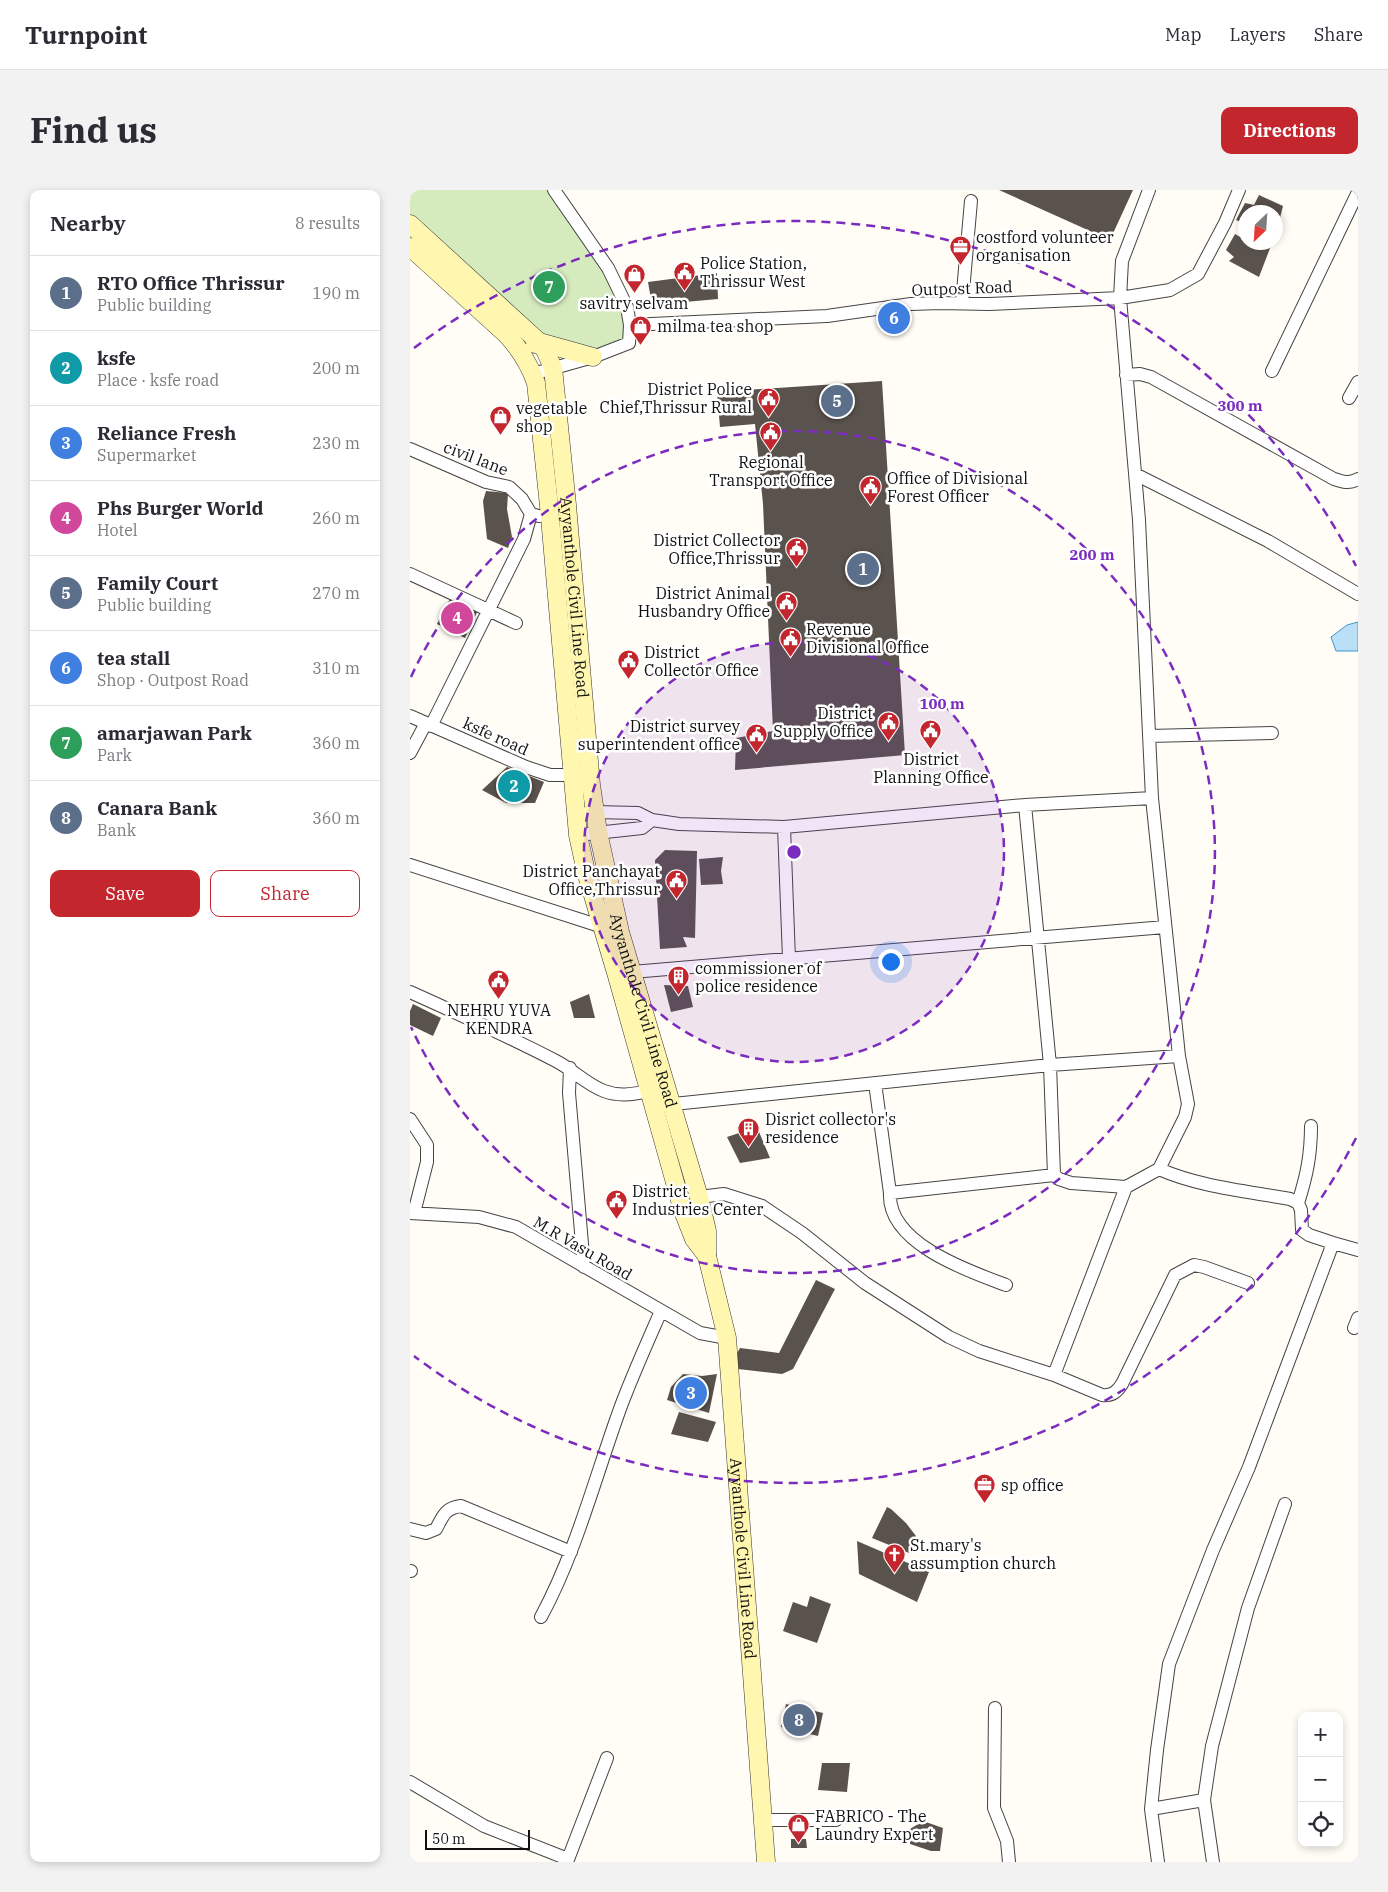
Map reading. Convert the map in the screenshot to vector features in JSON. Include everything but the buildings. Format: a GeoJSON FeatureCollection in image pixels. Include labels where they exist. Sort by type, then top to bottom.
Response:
{"type":"FeatureCollection","features":[{"type":"Feature","properties":{"kind":"main road","name":"Ayyanthole Civil Line Road"},"geometry":{"type":"LineString","coordinates":[[410,224],[538,342],[545,350],[553,368],[567,505],[591,785],[598,832],[620,932],[699,1197],[707,1231],[707,1256],[727,1338],[766,1862]]}},
{"type":"Feature","properties":{"kind":"main road","name":"Ayyanthole Civil Line Road"},"geometry":{"type":"LineString","coordinates":[[410,246],[506,334],[521,352],[533,374],[539,410],[549,511],[578,835],[586,872],[683,1211],[694,1239],[707,1256]]}},
{"type":"Feature","properties":{"kind":"main road"},"geometry":{"type":"LineString","coordinates":[[521,352],[538,342],[593,357]]}},
{"type":"Feature","properties":{"kind":"main road"},"geometry":{"type":"LineString","coordinates":[[549,511],[567,505]]}},
{"type":"Feature","properties":{"kind":"street"},"geometry":{"type":"LineString","coordinates":[[533,374],[593,357],[629,343],[628,306],[608,268],[554,190]]}},
{"type":"Feature","properties":{"kind":"street"},"geometry":{"type":"LineString","coordinates":[[1025,805],[1050,1065],[1054,1175],[1059,1180],[1071,1184],[1126,1187],[1159,1168],[1185,1118],[1188,1104],[1179,1056],[1152,798],[1139,520],[1120,298],[1122,261],[1149,190]]}},
{"type":"Feature","properties":{"kind":"street","name":"Outpost Road"},"geometry":{"type":"LineString","coordinates":[[630,325],[827,316],[911,304],[989,304],[1120,298],[1170,290],[1198,274],[1225,224],[1239,190]]}},
{"type":"Feature","properties":{"kind":"street"},"geometry":{"type":"LineString","coordinates":[[1272,371],[1358,192]]}},
{"type":"Feature","properties":{"kind":"street"},"geometry":{"type":"LineString","coordinates":[[962,303],[971,202]]}},
{"type":"Feature","properties":{"kind":"street"},"geometry":{"type":"LineString","coordinates":[[1126,375],[1140,374],[1151,377],[1334,479],[1345,482],[1352,482],[1358,479]]}},
{"type":"Feature","properties":{"kind":"street"},"geometry":{"type":"LineString","coordinates":[[1349,398],[1358,382]]}},
{"type":"Feature","properties":{"kind":"street","name":"civil lane"},"geometry":{"type":"LineString","coordinates":[[410,449],[486,482],[509,487],[522,498],[531,514]]}},
{"type":"Feature","properties":{"kind":"street"},"geometry":{"type":"LineString","coordinates":[[1135,474],[1268,541],[1358,594]]}},
{"type":"Feature","properties":{"kind":"street"},"geometry":{"type":"LineString","coordinates":[[410,752],[429,724],[524,540],[531,514],[538,516],[549,511]]}},
{"type":"Feature","properties":{"kind":"street"},"geometry":{"type":"LineString","coordinates":[[410,574],[516,623]]}},
{"type":"Feature","properties":{"kind":"street","name":"ksfe road"},"geometry":{"type":"LineString","coordinates":[[410,716],[526,767],[550,775],[572,775]]}},
{"type":"Feature","properties":{"kind":"street"},"geometry":{"type":"LineString","coordinates":[[1149,736],[1272,732]]}},
{"type":"Feature","properties":{"kind":"street"},"geometry":{"type":"LineString","coordinates":[[576,815],[595,812],[638,813],[652,820],[679,824],[784,827],[1025,805],[1152,798]]}},
{"type":"Feature","properties":{"kind":"street"},"geometry":{"type":"LineString","coordinates":[[578,835],[642,828],[652,820]]}},
{"type":"Feature","properties":{"kind":"street"},"geometry":{"type":"LineString","coordinates":[[784,827],[789,959]]}},
{"type":"Feature","properties":{"kind":"street"},"geometry":{"type":"LineString","coordinates":[[410,865],[603,927]]}},
{"type":"Feature","properties":{"kind":"street"},"geometry":{"type":"LineString","coordinates":[[632,972],[1165,927]]}},
{"type":"Feature","properties":{"kind":"street"},"geometry":{"type":"LineString","coordinates":[[410,992],[506,1035],[570,1068],[590,1084],[602,1090],[614,1094],[671,1102],[1050,1065],[1179,1056]]}},
{"type":"Feature","properties":{"kind":"street"},"geometry":{"type":"LineString","coordinates":[[570,1068],[569,1093],[584,1267]]}},
{"type":"Feature","properties":{"kind":"street"},"geometry":{"type":"LineString","coordinates":[[875,1083],[890,1193],[889,1201],[896,1219],[916,1243],[929,1252],[1006,1286]]}},
{"type":"Feature","properties":{"kind":"street"},"geometry":{"type":"LineString","coordinates":[[410,1119],[427,1145],[427,1162],[412,1213]]}},
{"type":"Feature","properties":{"kind":"street"},"geometry":{"type":"LineString","coordinates":[[1310,1126],[1311,1150],[1298,1203],[1301,1210],[1302,1230],[1309,1236],[1358,1250]]}},
{"type":"Feature","properties":{"kind":"street"},"geometry":{"type":"LineString","coordinates":[[1159,1168],[1191,1181],[1290,1199],[1298,1203]]}},
{"type":"Feature","properties":{"kind":"street"},"geometry":{"type":"LineString","coordinates":[[890,1193],[1054,1175]]}},
{"type":"Feature","properties":{"kind":"street"},"geometry":{"type":"LineString","coordinates":[[1054,1375],[1126,1187]]}},
{"type":"Feature","properties":{"kind":"street"},"geometry":{"type":"LineString","coordinates":[[699,1197],[724,1194],[762,1206],[802,1233],[865,1283],[949,1337],[979,1351],[1054,1375],[1091,1392],[1109,1396],[1117,1391],[1122,1384],[1175,1275],[1194,1265],[1248,1283]]}},
{"type":"Feature","properties":{"kind":"street","name":"M.R Vasu Road"},"geometry":{"type":"LineString","coordinates":[[412,1213],[479,1217],[516,1227],[700,1333],[727,1338]]}},
{"type":"Feature","properties":{"kind":"street"},"geometry":{"type":"LineString","coordinates":[[1158,1862],[1151,1810],[1169,1664],[1213,1550],[1249,1467],[1334,1243]]}},
{"type":"Feature","properties":{"kind":"street"},"geometry":{"type":"LineString","coordinates":[[541,1617],[554,1593],[571,1552],[621,1406],[660,1311]]}},
{"type":"Feature","properties":{"kind":"street"},"geometry":{"type":"LineString","coordinates":[[1213,1862],[1204,1800],[1212,1746],[1248,1608],[1285,1504]]}},
{"type":"Feature","properties":{"kind":"street"},"geometry":{"type":"LineString","coordinates":[[410,1529],[426,1533],[436,1529],[444,1513],[451,1507],[461,1506],[571,1552]]}},
{"type":"Feature","properties":{"kind":"street"},"geometry":{"type":"LineString","coordinates":[[995,1708],[994,1808],[1007,1841],[1009,1862]]}},
{"type":"Feature","properties":{"kind":"street"},"geometry":{"type":"LineString","coordinates":[[410,1782],[484,1826],[568,1861],[607,1758]]}},
{"type":"Feature","properties":{"kind":"street"},"geometry":{"type":"LineString","coordinates":[[1151,1810],[1204,1800]]}},
{"type":"Feature","properties":{"kind":"street"},"geometry":{"type":"LineString","coordinates":[[763,1820],[836,1820]]}},
{"type":"Feature","properties":{"kind":"green space"},"geometry":{"type":"Polygon","coordinates":[[[410,190],[554,190],[627,307],[629,342],[593,355],[540,341],[410,222],[410,190]]]}},
{"type":"Feature","properties":{"kind":"water"},"geometry":{"type":"Polygon","coordinates":[[[1358,622],[1358,651],[1336,651],[1331,637],[1347,625],[1358,622]]]}},
{"type":"Feature","properties":{"kind":"place","name":"costford volunteer organisation"},"geometry":{"type":"Point","coordinates":[960,265]}},
{"type":"Feature","properties":{"kind":"place","name":"amarjawan Park"},"geometry":{"type":"Point","coordinates":[549,287]}},
{"type":"Feature","properties":{"kind":"place","name":"Police Station, Thrissur West"},"geometry":{"type":"Point","coordinates":[684,291]}},
{"type":"Feature","properties":{"kind":"place","name":"savitry selvam"},"geometry":{"type":"Point","coordinates":[634,293]}},
{"type":"Feature","properties":{"kind":"place","name":"tea stall"},"geometry":{"type":"Point","coordinates":[894,318]}},
{"type":"Feature","properties":{"kind":"place","name":"milma tea shop"},"geometry":{"type":"Point","coordinates":[641,345]}},
{"type":"Feature","properties":{"kind":"place","name":"Family Court"},"geometry":{"type":"Point","coordinates":[837,401]}},
{"type":"Feature","properties":{"kind":"place","name":"District Police Chief,Thrissur Rural"},"geometry":{"type":"Point","coordinates":[768,417]}},
{"type":"Feature","properties":{"kind":"place","name":"vegetable shop"},"geometry":{"type":"Point","coordinates":[500,436]}},
{"type":"Feature","properties":{"kind":"place","name":"Regional Transport Office"},"geometry":{"type":"Point","coordinates":[771,452]}},
{"type":"Feature","properties":{"kind":"place","name":"Office of Divisional Forest Officer"},"geometry":{"type":"Point","coordinates":[871,506]}},
{"type":"Feature","properties":{"kind":"place","name":"District Collector Office,Thrissur"},"geometry":{"type":"Point","coordinates":[796,568]}},
{"type":"Feature","properties":{"kind":"place","name":"RTO Office Thrissur"},"geometry":{"type":"Point","coordinates":[863,569]}},
{"type":"Feature","properties":{"kind":"place","name":"Phs Burger World"},"geometry":{"type":"Point","coordinates":[457,618]}},
{"type":"Feature","properties":{"kind":"place","name":"District Animal Husbandry Office"},"geometry":{"type":"Point","coordinates":[786,621]}},
{"type":"Feature","properties":{"kind":"place","name":"Revenue Divisional Office"},"geometry":{"type":"Point","coordinates":[790,657]}},
{"type":"Feature","properties":{"kind":"place","name":"District Collector Office"},"geometry":{"type":"Point","coordinates":[628,680]}},
{"type":"Feature","properties":{"kind":"place","name":"District Supply Office"},"geometry":{"type":"Point","coordinates":[889,741]}},
{"type":"Feature","properties":{"kind":"place","name":"District Planning Office"},"geometry":{"type":"Point","coordinates":[931,749]}},
{"type":"Feature","properties":{"kind":"place","name":"District survey superintendent office"},"geometry":{"type":"Point","coordinates":[756,754]}},
{"type":"Feature","properties":{"kind":"place","name":"ksfe"},"geometry":{"type":"Point","coordinates":[514,786]}},
{"type":"Feature","properties":{"kind":"place","name":"District Panchayat Office,Thrissur"},"geometry":{"type":"Point","coordinates":[676,899]}},
{"type":"Feature","properties":{"kind":"place","name":"commissioner of police residence"},"geometry":{"type":"Point","coordinates":[679,996]}},
{"type":"Feature","properties":{"kind":"place","name":"NEHRU YUVA KENDRA"},"geometry":{"type":"Point","coordinates":[499,1000]}},
{"type":"Feature","properties":{"kind":"place","name":"Disrict collector's residence"},"geometry":{"type":"Point","coordinates":[749,1147]}},
{"type":"Feature","properties":{"kind":"place","name":"District Industries Center"},"geometry":{"type":"Point","coordinates":[616,1219]}},
{"type":"Feature","properties":{"kind":"place","name":"Reliance Fresh"},"geometry":{"type":"Point","coordinates":[691,1393]}},
{"type":"Feature","properties":{"kind":"place","name":"sp office"},"geometry":{"type":"Point","coordinates":[985,1504]}},
{"type":"Feature","properties":{"kind":"place","name":"St.mary's assumption church"},"geometry":{"type":"Point","coordinates":[894,1573]}},
{"type":"Feature","properties":{"kind":"place","name":"Canara Bank"},"geometry":{"type":"Point","coordinates":[799,1720]}},
{"type":"Feature","properties":{"kind":"place","name":"FABRICO - The Laundry Expert"},"geometry":{"type":"Point","coordinates":[799,1844]}}]}
